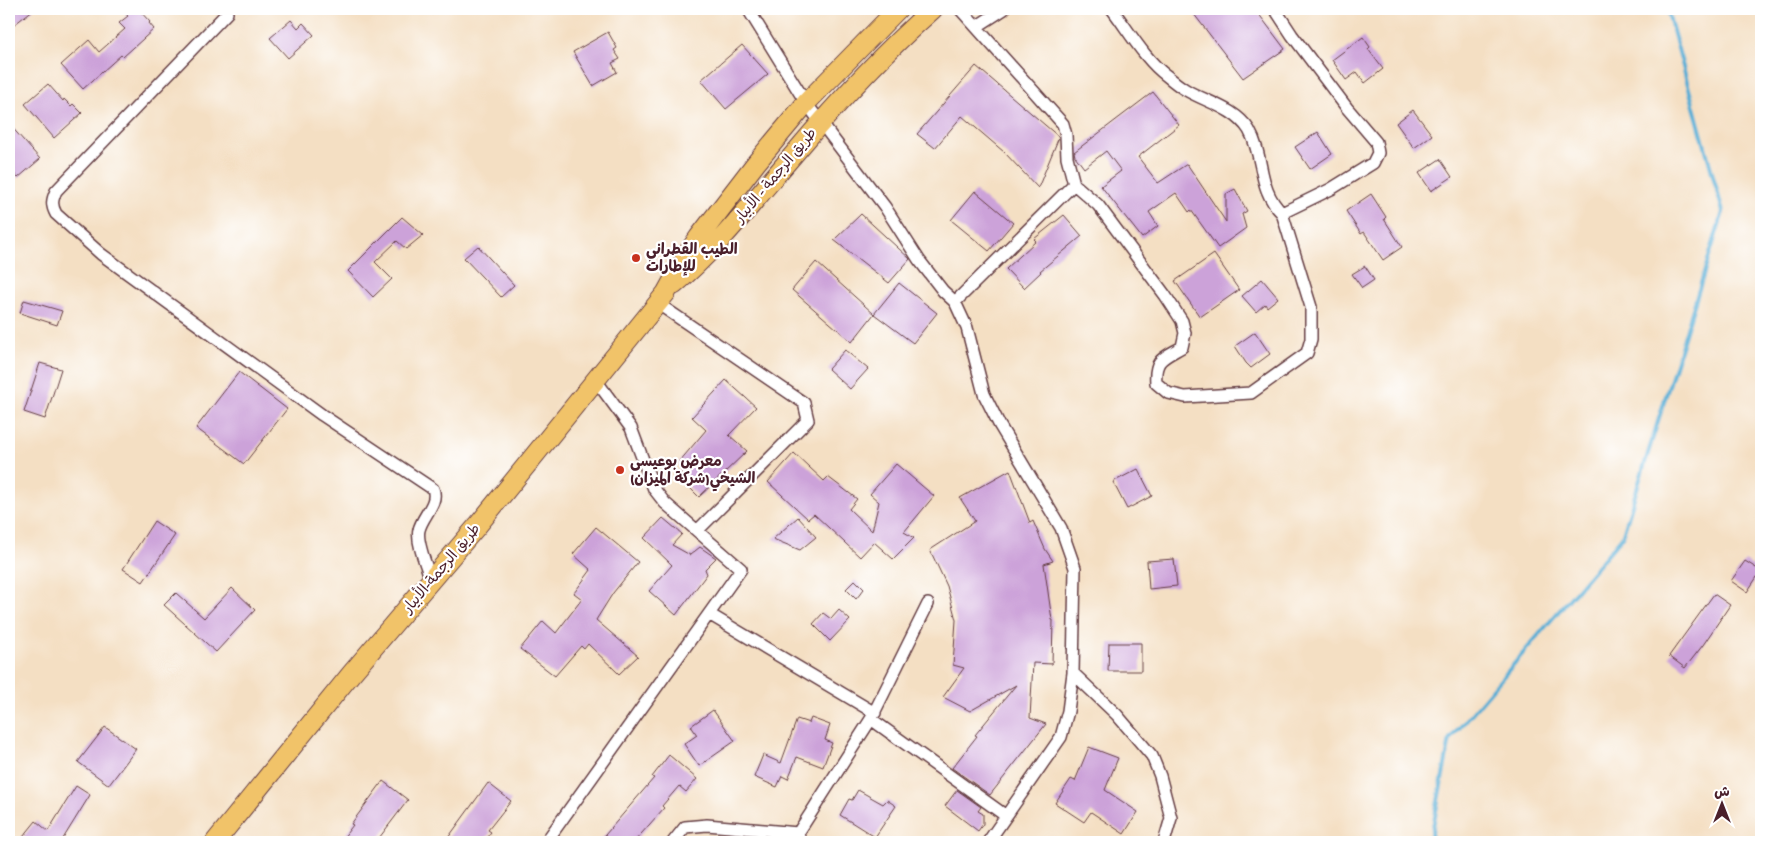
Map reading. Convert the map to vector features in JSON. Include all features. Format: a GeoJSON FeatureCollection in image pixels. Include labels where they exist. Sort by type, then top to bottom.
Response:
{"type":"FeatureCollection","features":[{"type":"Feature","properties":{"kind":"highway","name":"طريق الرجمة - الأبيار"},"geometry":{"type":"LineString","coordinates":[[662,298],[699,237],[756,163],[806,103],[898,9]]}},
{"type":"Feature","properties":{"kind":"highway","name":"طريق الرجمة - الأبيار"},"geometry":{"type":"LineString","coordinates":[[662,298],[708,255],[821,122],[866,73],[932,9]]}},
{"type":"Feature","properties":{"kind":"highway","name":"طريق الرجمة-الأبيار"},"geometry":{"type":"LineString","coordinates":[[216,842],[351,674],[478,525],[662,298]]}},
{"type":"Feature","properties":{"kind":"street"},"geometry":{"type":"LineString","coordinates":[[748,9],[806,103],[885,208],[919,260],[943,291],[955,302],[968,328],[984,394],[1000,426],[1061,528],[1075,568],[1073,673],[1068,711],[1061,737],[988,842]]}},
{"type":"Feature","properties":{"kind":"street"},"geometry":{"type":"LineString","coordinates":[[960,9],[1063,124],[1066,135],[1067,158],[1074,184],[1098,205],[1182,321],[1185,333],[1182,347],[1161,359],[1155,369],[1156,383],[1168,393],[1185,398],[1251,393],[1307,353],[1311,340],[1311,307],[1282,213],[1274,206],[1264,185],[1260,158],[1248,130],[1228,110],[1186,90],[1165,75],[1148,57],[1112,9]]}},
{"type":"Feature","properties":{"kind":"street"},"geometry":{"type":"LineString","coordinates":[[976,27],[1004,9]]}},
{"type":"Feature","properties":{"kind":"street"},"geometry":{"type":"LineString","coordinates":[[1275,9],[1292,36],[1376,142],[1378,153],[1374,163],[1331,189],[1282,213]]}},
{"type":"Feature","properties":{"kind":"street"},"geometry":{"type":"LineString","coordinates":[[227,14],[56,191],[52,199],[52,207],[56,214],[101,254],[322,415],[433,490],[435,498],[420,526],[418,537],[431,580]]}},
{"type":"Feature","properties":{"kind":"street"},"geometry":{"type":"LineString","coordinates":[[955,302],[1074,184]]}},
{"type":"Feature","properties":{"kind":"street"},"geometry":{"type":"LineString","coordinates":[[662,298],[804,404],[808,420],[698,530]]}},
{"type":"Feature","properties":{"kind":"street"},"geometry":{"type":"LineString","coordinates":[[546,842],[741,569],[665,503],[654,490],[632,428],[595,379]]}},
{"type":"Feature","properties":{"kind":"street"},"geometry":{"type":"LineString","coordinates":[[673,842],[685,828],[707,825],[799,838],[873,716],[928,604]]}},
{"type":"Feature","properties":{"kind":"street"},"geometry":{"type":"LineString","coordinates":[[709,614],[873,716],[1006,816]]}},
{"type":"Feature","properties":{"kind":"street"},"geometry":{"type":"LineString","coordinates":[[1073,673],[1117,716],[1152,756],[1160,776],[1171,818],[1164,842]]}},
{"type":"Feature","properties":{"kind":"building"},"geometry":{"type":"Polygon","coordinates":[[[9,9],[34,9],[15,24],[9,16],[9,9]]]}},
{"type":"Feature","properties":{"kind":"building"},"geometry":{"type":"Polygon","coordinates":[[[121,9],[138,9],[154,29],[83,89],[61,65],[89,40],[99,52],[125,29],[119,23],[128,16],[121,9]]]}},
{"type":"Feature","properties":{"kind":"building"},"geometry":{"type":"Polygon","coordinates":[[[1190,9],[1255,9],[1285,49],[1243,78],[1190,9]]]}},
{"type":"Feature","properties":{"kind":"building"},"geometry":{"type":"Polygon","coordinates":[[[291,20],[298,28],[303,23],[314,35],[288,58],[270,38],[291,20]]]}},
{"type":"Feature","properties":{"kind":"building"},"geometry":{"type":"Polygon","coordinates":[[[608,32],[617,48],[614,50],[620,59],[612,63],[617,72],[593,86],[573,52],[608,32]]]}},
{"type":"Feature","properties":{"kind":"building"},"geometry":{"type":"Polygon","coordinates":[[[1363,37],[1370,47],[1368,49],[1383,69],[1365,83],[1357,72],[1346,80],[1332,60],[1363,37]]]}},
{"type":"Feature","properties":{"kind":"building"},"geometry":{"type":"Polygon","coordinates":[[[742,45],[768,74],[726,109],[701,80],[742,45]]]}},
{"type":"Feature","properties":{"kind":"building"},"geometry":{"type":"Polygon","coordinates":[[[976,66],[1059,137],[1038,188],[1004,152],[962,116],[935,148],[917,134],[976,66]]]}},
{"type":"Feature","properties":{"kind":"building"},"geometry":{"type":"Polygon","coordinates":[[[48,84],[63,101],[64,99],[71,106],[73,104],[82,113],[54,138],[25,104],[48,84]]]}},
{"type":"Feature","properties":{"kind":"building"},"geometry":{"type":"Polygon","coordinates":[[[1153,92],[1179,125],[1138,157],[1158,183],[1187,164],[1226,222],[1226,194],[1235,189],[1247,211],[1242,214],[1246,228],[1218,248],[1191,210],[1189,212],[1176,193],[1149,212],[1158,226],[1142,238],[1101,186],[1121,171],[1106,151],[1084,168],[1075,156],[1074,152],[1153,92]]]}},
{"type":"Feature","properties":{"kind":"building"},"geometry":{"type":"Polygon","coordinates":[[[1413,110],[1432,135],[1414,148],[1396,123],[1413,110]]]}},
{"type":"Feature","properties":{"kind":"building"},"geometry":{"type":"Polygon","coordinates":[[[9,124],[40,159],[18,178],[9,168],[9,124]]]}},
{"type":"Feature","properties":{"kind":"building"},"geometry":{"type":"Polygon","coordinates":[[[1318,132],[1332,154],[1310,169],[1295,147],[1318,132]]]}},
{"type":"Feature","properties":{"kind":"building"},"geometry":{"type":"Polygon","coordinates":[[[1440,159],[1452,177],[1431,191],[1419,173],[1440,159]]]}},
{"type":"Feature","properties":{"kind":"building"},"geometry":{"type":"Polygon","coordinates":[[[975,191],[1013,223],[989,251],[951,220],[975,191]]]}},
{"type":"Feature","properties":{"kind":"building"},"geometry":{"type":"Polygon","coordinates":[[[1371,194],[1402,247],[1383,260],[1364,232],[1361,234],[1346,211],[1371,194]]]}},
{"type":"Feature","properties":{"kind":"building"},"geometry":{"type":"Polygon","coordinates":[[[861,214],[910,259],[889,283],[834,240],[861,214]]]}},
{"type":"Feature","properties":{"kind":"building"},"geometry":{"type":"Polygon","coordinates":[[[1064,215],[1082,236],[1040,271],[1024,288],[1006,269],[1036,241],[1034,239],[1064,215]]]}},
{"type":"Feature","properties":{"kind":"building"},"geometry":{"type":"Polygon","coordinates":[[[402,217],[423,235],[406,249],[397,241],[375,262],[392,279],[373,297],[348,271],[402,217]]]}},
{"type":"Feature","properties":{"kind":"building"},"geometry":{"type":"Polygon","coordinates":[[[478,246],[514,285],[501,297],[464,258],[478,246]]]}},
{"type":"Feature","properties":{"kind":"building"},"geometry":{"type":"Polygon","coordinates":[[[1214,254],[1239,290],[1200,317],[1175,281],[1214,254]]]}},
{"type":"Feature","properties":{"kind":"building"},"geometry":{"type":"Polygon","coordinates":[[[816,262],[874,314],[852,342],[792,290],[816,262]]]}},
{"type":"Feature","properties":{"kind":"building"},"geometry":{"type":"Polygon","coordinates":[[[1365,266],[1374,280],[1362,288],[1352,274],[1365,266]]]}},
{"type":"Feature","properties":{"kind":"building"},"geometry":{"type":"Polygon","coordinates":[[[1262,279],[1278,298],[1267,307],[1265,304],[1256,312],[1242,296],[1262,279]]]}},
{"type":"Feature","properties":{"kind":"building"},"geometry":{"type":"Polygon","coordinates":[[[899,283],[937,313],[913,343],[874,314],[899,283]]]}},
{"type":"Feature","properties":{"kind":"building"},"geometry":{"type":"Polygon","coordinates":[[[24,300],[62,311],[57,325],[20,313],[24,300]]]}},
{"type":"Feature","properties":{"kind":"building"},"geometry":{"type":"Polygon","coordinates":[[[1255,332],[1270,354],[1251,368],[1235,346],[1255,332]]]}},
{"type":"Feature","properties":{"kind":"building"},"geometry":{"type":"Polygon","coordinates":[[[845,350],[868,369],[850,389],[828,369],[845,350]]]}},
{"type":"Feature","properties":{"kind":"building"},"geometry":{"type":"Polygon","coordinates":[[[40,363],[61,369],[45,419],[24,412],[40,363]]]}},
{"type":"Feature","properties":{"kind":"building"},"geometry":{"type":"Polygon","coordinates":[[[239,372],[287,409],[244,464],[196,428],[239,372]]]}},
{"type":"Feature","properties":{"kind":"building"},"geometry":{"type":"Polygon","coordinates":[[[726,380],[756,407],[729,435],[747,451],[699,497],[682,480],[679,462],[706,430],[692,417],[726,380]]]}},
{"type":"Feature","properties":{"kind":"building"},"geometry":{"type":"Polygon","coordinates":[[[794,453],[824,481],[828,477],[857,499],[849,509],[872,531],[879,502],[870,494],[896,464],[934,496],[904,532],[914,538],[893,559],[874,542],[860,557],[814,514],[808,519],[768,482],[794,453]]]}},
{"type":"Feature","properties":{"kind":"building"},"geometry":{"type":"Polygon","coordinates":[[[1138,469],[1152,496],[1127,509],[1113,482],[1138,469]]]}},
{"type":"Feature","properties":{"kind":"building"},"geometry":{"type":"Polygon","coordinates":[[[1010,470],[1030,523],[1033,521],[1045,549],[1053,561],[1044,564],[1053,620],[1052,664],[1033,663],[1030,718],[1046,724],[990,795],[952,768],[977,736],[975,735],[1016,685],[970,711],[943,697],[964,668],[953,665],[956,620],[947,586],[930,550],[975,521],[960,498],[1010,470]]]}},
{"type":"Feature","properties":{"kind":"building"},"geometry":{"type":"Polygon","coordinates":[[[798,517],[816,537],[800,550],[773,539],[798,517]]]}},
{"type":"Feature","properties":{"kind":"building"},"geometry":{"type":"Polygon","coordinates":[[[663,518],[682,534],[672,545],[690,555],[700,547],[716,558],[705,569],[707,574],[676,615],[649,591],[672,565],[644,538],[663,518]]]}},
{"type":"Feature","properties":{"kind":"building"},"geometry":{"type":"Polygon","coordinates":[[[154,521],[175,535],[143,582],[123,569],[154,521]]]}},
{"type":"Feature","properties":{"kind":"building"},"geometry":{"type":"Polygon","coordinates":[[[596,527],[638,562],[613,593],[596,620],[638,656],[619,674],[588,644],[584,649],[581,646],[555,676],[520,649],[543,621],[556,633],[582,599],[574,593],[591,570],[573,554],[596,527]]]}},
{"type":"Feature","properties":{"kind":"building"},"geometry":{"type":"Polygon","coordinates":[[[1174,559],[1177,586],[1149,589],[1147,561],[1174,559]]]}},
{"type":"Feature","properties":{"kind":"building"},"geometry":{"type":"Polygon","coordinates":[[[1745,561],[1761,571],[1747,592],[1731,581],[1745,561]]]}},
{"type":"Feature","properties":{"kind":"building"},"geometry":{"type":"Polygon","coordinates":[[[855,580],[864,589],[856,599],[846,589],[855,580]]]}},
{"type":"Feature","properties":{"kind":"building"},"geometry":{"type":"Polygon","coordinates":[[[232,588],[255,610],[216,652],[164,605],[176,593],[204,618],[232,588]]]}},
{"type":"Feature","properties":{"kind":"building"},"geometry":{"type":"Polygon","coordinates":[[[1714,594],[1730,605],[1685,668],[1669,656],[1714,594]]]}},
{"type":"Feature","properties":{"kind":"building"},"geometry":{"type":"Polygon","coordinates":[[[839,610],[850,620],[830,641],[813,624],[823,613],[831,619],[839,610]]]}},
{"type":"Feature","properties":{"kind":"building"},"geometry":{"type":"Polygon","coordinates":[[[1109,643],[1141,643],[1141,671],[1108,671],[1109,643]]]}},
{"type":"Feature","properties":{"kind":"building"},"geometry":{"type":"Polygon","coordinates":[[[713,710],[735,741],[699,766],[684,744],[697,735],[691,726],[713,710]]]}},
{"type":"Feature","properties":{"kind":"building"},"geometry":{"type":"Polygon","coordinates":[[[811,718],[830,725],[825,740],[832,743],[823,767],[797,757],[788,779],[782,776],[777,787],[754,777],[763,755],[781,763],[797,719],[809,723],[811,718]]]}},
{"type":"Feature","properties":{"kind":"building"},"geometry":{"type":"Polygon","coordinates":[[[105,727],[136,749],[109,785],[78,762],[105,727]]]}},
{"type":"Feature","properties":{"kind":"building"},"geometry":{"type":"Polygon","coordinates":[[[1089,747],[1118,758],[1105,790],[1138,812],[1124,834],[1091,812],[1084,822],[1055,803],[1071,779],[1075,781],[1089,747]]]}},
{"type":"Feature","properties":{"kind":"building"},"geometry":{"type":"Polygon","coordinates":[[[669,755],[697,779],[686,792],[679,786],[662,806],[664,808],[634,842],[599,842],[654,778],[652,777],[669,755]]]}},
{"type":"Feature","properties":{"kind":"building"},"geometry":{"type":"Polygon","coordinates":[[[383,781],[408,800],[376,842],[340,842],[353,825],[351,824],[383,781]]]}},
{"type":"Feature","properties":{"kind":"building"},"geometry":{"type":"Polygon","coordinates":[[[488,783],[511,801],[488,830],[491,832],[483,842],[445,842],[488,783]]]}},
{"type":"Feature","properties":{"kind":"building"},"geometry":{"type":"Polygon","coordinates":[[[76,786],[90,795],[61,842],[19,842],[36,821],[48,831],[76,786]]]}},
{"type":"Feature","properties":{"kind":"building"},"geometry":{"type":"Polygon","coordinates":[[[858,790],[883,804],[887,800],[896,806],[875,837],[840,815],[849,799],[852,800],[858,790]]]}},
{"type":"Feature","properties":{"kind":"building"},"geometry":{"type":"Polygon","coordinates":[[[957,790],[981,807],[978,811],[983,814],[983,824],[978,831],[945,806],[957,790]]]}},
{"type":"Feature","properties":{"kind":"waterway"},"geometry":{"type":"LineString","coordinates":[[1430,842],[1450,739],[1622,537],[1723,212],[1667,9]]}},
{"type":"Feature","properties":{"kind":"place","name":"الطيب القطراني للإطارات"},"geometry":{"type":"Point","coordinates":[636,258]}},
{"type":"Feature","properties":{"kind":"place","name":"معرض بوعيسى الشيخي(شركة الميزان)"},"geometry":{"type":"Point","coordinates":[620,470]}}]}
